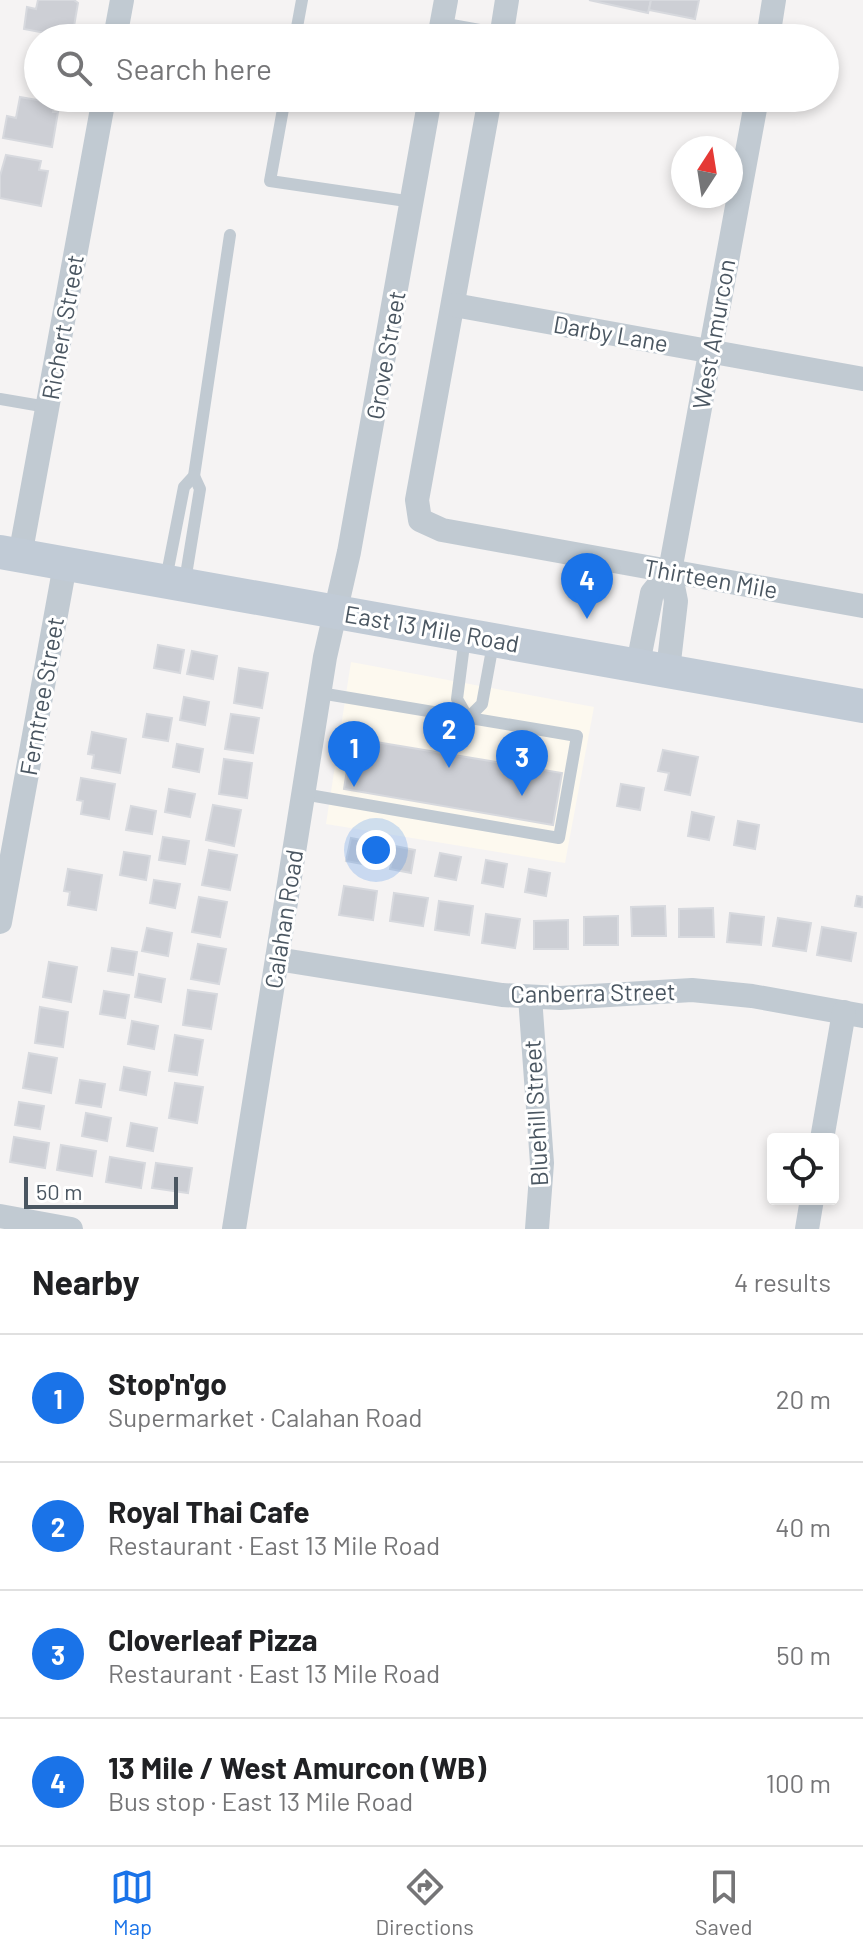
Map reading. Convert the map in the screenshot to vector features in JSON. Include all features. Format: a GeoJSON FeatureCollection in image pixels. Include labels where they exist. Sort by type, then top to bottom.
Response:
{"type":"FeatureCollection","features":[{"type":"Feature","properties":{"kind":"main road","name":"East 13 Mile Road"},"geometry":{"type":"LineString","coordinates":[[10,554],[863,706]]}},
{"type":"Feature","properties":{"kind":"street"},"geometry":{"type":"LineString","coordinates":[[118,24],[122,0]]}},
{"type":"Feature","properties":{"kind":"street"},"geometry":{"type":"LineString","coordinates":[[442,24],[446,0]]}},
{"type":"Feature","properties":{"kind":"street"},"geometry":{"type":"LineString","coordinates":[[503,24],[507,0]]}},
{"type":"Feature","properties":{"kind":"street"},"geometry":{"type":"LineString","coordinates":[[770,24],[774,0]]}},
{"type":"Feature","properties":{"kind":"street","name":"Richert Street"},"geometry":{"type":"LineString","coordinates":[[10,554],[47,407],[101,112]]}},
{"type":"Feature","properties":{"kind":"street","name":"Grove Street"},"geometry":{"type":"LineString","coordinates":[[335,610],[428,112]]}},
{"type":"Feature","properties":{"kind":"street"},"geometry":{"type":"LineString","coordinates":[[454,305],[488,112]]}},
{"type":"Feature","properties":{"kind":"street","name":"West Amurcon"},"geometry":{"type":"LineString","coordinates":[[653,667],[652,593],[670,571],[754,112]]}},
{"type":"Feature","properties":{"kind":"street","name":"Darby Lane"},"geometry":{"type":"LineString","coordinates":[[454,305],[863,379]]}},
{"type":"Feature","properties":{"kind":"street","name":"Thirteen Mile"},"geometry":{"type":"LineString","coordinates":[[454,305],[417,500],[420,520],[442,530],[863,606]]}},
{"type":"Feature","properties":{"kind":"street","name":"Ferntree Street"},"geometry":{"type":"LineString","coordinates":[[0,922],[65,565]]}},
{"type":"Feature","properties":{"kind":"street","name":"Calahan Road"},"geometry":{"type":"LineString","coordinates":[[234,1229],[335,610]]}},
{"type":"Feature","properties":{"kind":"street","name":"Canberra Street"},"geometry":{"type":"LineString","coordinates":[[277,959],[530,997],[692,990],[853,1014]]}},
{"type":"Feature","properties":{"kind":"street","name":"Bluehill Street"},"geometry":{"type":"LineString","coordinates":[[530,997],[542,1163],[537,1229]]}},
{"type":"Feature","properties":{"kind":"street"},"geometry":{"type":"LineString","coordinates":[[823,1133],[853,1014]]}},
{"type":"Feature","properties":{"kind":"street"},"geometry":{"type":"LineString","coordinates":[[807,1229],[811,1205]]}},
{"type":"Feature","properties":{"kind":"street"},"geometry":{"type":"LineString","coordinates":[[0,1216],[71,1229]]}},
{"type":"Feature","properties":{"kind":"lane"},"geometry":{"type":"LineString","coordinates":[[298,24],[302,0]]}},
{"type":"Feature","properties":{"kind":"lane"},"geometry":{"type":"LineString","coordinates":[[282,112],[270,181],[413,202]]}},
{"type":"Feature","properties":{"kind":"lane"},"geometry":{"type":"LineString","coordinates":[[175,583],[200,489],[194,476],[230,235]]}},
{"type":"Feature","properties":{"kind":"lane"},"geometry":{"type":"LineString","coordinates":[[0,399],[47,407]]}},
{"type":"Feature","properties":{"kind":"lane"},"geometry":{"type":"LineString","coordinates":[[175,583],[184,487],[194,476]]}},
{"type":"Feature","properties":{"kind":"lane"},"geometry":{"type":"LineString","coordinates":[[468,718],[457,699],[480,636]]}},
{"type":"Feature","properties":{"kind":"lane"},"geometry":{"type":"LineString","coordinates":[[468,718],[482,704],[480,636]]}},
{"type":"Feature","properties":{"kind":"lane"},"geometry":{"type":"LineString","coordinates":[[303,794],[559,838],[577,736],[320,693]]}},
{"type":"Feature","properties":{"kind":"shaded area"},"geometry":{"type":"Polygon","coordinates":[[[351,662],[594,707],[565,863],[326,824],[351,662]]]}},
{"type":"Feature","properties":{"kind":"building"},"geometry":{"type":"Polygon","coordinates":[[[38,0],[74,0],[78,3],[74,24],[25,24],[27,7],[36,9],[38,0]]]}},
{"type":"Feature","properties":{"kind":"building"},"geometry":{"type":"Polygon","coordinates":[[[589,0],[651,0],[648,13],[589,0]]]}},
{"type":"Feature","properties":{"kind":"building"},"geometry":{"type":"Polygon","coordinates":[[[651,0],[699,0],[695,19],[649,10],[651,0]]]}},
{"type":"Feature","properties":{"kind":"building"},"geometry":{"type":"Polygon","coordinates":[[[20,97],[24,98],[24,112],[58,112],[52,147],[3,138],[7,116],[16,118],[20,97]]]}},
{"type":"Feature","properties":{"kind":"building"},"geometry":{"type":"Polygon","coordinates":[[[6,155],[41,161],[39,170],[48,171],[41,206],[0,198],[0,176],[6,155]]]}},
{"type":"Feature","properties":{"kind":"building"},"geometry":{"type":"Polygon","coordinates":[[[158,645],[184,650],[180,673],[154,668],[158,645]]]}},
{"type":"Feature","properties":{"kind":"building"},"geometry":{"type":"Polygon","coordinates":[[[192,651],[217,656],[213,679],[187,674],[192,651]]]}},
{"type":"Feature","properties":{"kind":"building"},"geometry":{"type":"Polygon","coordinates":[[[239,668],[268,673],[262,708],[234,703],[239,668]]]}},
{"type":"Feature","properties":{"kind":"building"},"geometry":{"type":"Polygon","coordinates":[[[184,697],[209,702],[205,725],[180,720],[184,697]]]}},
{"type":"Feature","properties":{"kind":"building"},"geometry":{"type":"Polygon","coordinates":[[[147,714],[172,718],[168,741],[143,737],[147,714]]]}},
{"type":"Feature","properties":{"kind":"building"},"geometry":{"type":"Polygon","coordinates":[[[231,714],[259,718],[253,753],[225,749],[231,714]]]}},
{"type":"Feature","properties":{"kind":"building"},"geometry":{"type":"Polygon","coordinates":[[[92,732],[126,739],[120,773],[92,768],[94,755],[88,754],[92,732]]]}},
{"type":"Feature","properties":{"kind":"building"},"geometry":{"type":"Polygon","coordinates":[[[352,738],[562,773],[553,825],[344,789],[352,738]]]}},
{"type":"Feature","properties":{"kind":"building"},"geometry":{"type":"Polygon","coordinates":[[[177,744],[203,749],[199,772],[173,767],[177,744]]]}},
{"type":"Feature","properties":{"kind":"building"},"geometry":{"type":"Polygon","coordinates":[[[663,750],[698,757],[690,795],[665,790],[669,773],[658,771],[663,750]]]}},
{"type":"Feature","properties":{"kind":"building"},"geometry":{"type":"Polygon","coordinates":[[[224,759],[252,763],[247,798],[219,794],[224,759]]]}},
{"type":"Feature","properties":{"kind":"building"},"geometry":{"type":"Polygon","coordinates":[[[81,778],[115,784],[109,819],[81,814],[83,801],[77,800],[81,778]]]}},
{"type":"Feature","properties":{"kind":"building"},"geometry":{"type":"Polygon","coordinates":[[[621,784],[644,788],[640,810],[617,806],[621,784]]]}},
{"type":"Feature","properties":{"kind":"building"},"geometry":{"type":"Polygon","coordinates":[[[169,789],[195,794],[190,817],[165,812],[169,789]]]}},
{"type":"Feature","properties":{"kind":"building"},"geometry":{"type":"Polygon","coordinates":[[[213,805],[241,810],[234,846],[206,840],[213,805]]]}},
{"type":"Feature","properties":{"kind":"building"},"geometry":{"type":"Polygon","coordinates":[[[131,806],[156,811],[152,834],[126,830],[131,806]]]}},
{"type":"Feature","properties":{"kind":"building"},"geometry":{"type":"Polygon","coordinates":[[[692,812],[714,817],[709,840],[688,836],[692,812]]]}},
{"type":"Feature","properties":{"kind":"building"},"geometry":{"type":"Polygon","coordinates":[[[738,821],[759,825],[755,849],[734,845],[738,821]]]}},
{"type":"Feature","properties":{"kind":"building"},"geometry":{"type":"Polygon","coordinates":[[[163,837],[189,841],[185,864],[159,860],[163,837]]]}},
{"type":"Feature","properties":{"kind":"building"},"geometry":{"type":"Polygon","coordinates":[[[351,838],[372,842],[368,865],[346,861],[351,838]]]}},
{"type":"Feature","properties":{"kind":"building"},"geometry":{"type":"Polygon","coordinates":[[[395,846],[415,850],[411,873],[390,869],[395,846]]]}},
{"type":"Feature","properties":{"kind":"building"},"geometry":{"type":"Polygon","coordinates":[[[209,850],[237,855],[230,890],[202,885],[209,850]]]}},
{"type":"Feature","properties":{"kind":"building"},"geometry":{"type":"Polygon","coordinates":[[[124,852],[150,856],[146,880],[120,875],[124,852]]]}},
{"type":"Feature","properties":{"kind":"building"},"geometry":{"type":"Polygon","coordinates":[[[440,853],[461,857],[456,880],[435,876],[440,853]]]}},
{"type":"Feature","properties":{"kind":"building"},"geometry":{"type":"Polygon","coordinates":[[[486,860],[507,864],[503,887],[482,883],[486,860]]]}},
{"type":"Feature","properties":{"kind":"building"},"geometry":{"type":"Polygon","coordinates":[[[68,869],[102,875],[96,910],[68,905],[70,892],[64,891],[68,869]]]}},
{"type":"Feature","properties":{"kind":"building"},"geometry":{"type":"Polygon","coordinates":[[[529,869],[550,873],[546,896],[525,892],[529,869]]]}},
{"type":"Feature","properties":{"kind":"building"},"geometry":{"type":"Polygon","coordinates":[[[154,880],[180,884],[175,908],[150,903],[154,880]]]}},
{"type":"Feature","properties":{"kind":"building"},"geometry":{"type":"Polygon","coordinates":[[[344,886],[377,891],[373,920],[339,915],[344,886]]]}},
{"type":"Feature","properties":{"kind":"building"},"geometry":{"type":"Polygon","coordinates":[[[394,893],[428,898],[423,926],[390,921],[394,893]]]}},
{"type":"Feature","properties":{"kind":"building"},"geometry":{"type":"Polygon","coordinates":[[[857,896],[863,897],[862,907],[855,906],[857,896]]]}},
{"type":"Feature","properties":{"kind":"building"},"geometry":{"type":"Polygon","coordinates":[[[199,897],[227,902],[220,937],[192,932],[199,897]]]}},
{"type":"Feature","properties":{"kind":"building"},"geometry":{"type":"Polygon","coordinates":[[[439,901],[473,906],[469,935],[435,930],[439,901]]]}},
{"type":"Feature","properties":{"kind":"building"},"geometry":{"type":"Polygon","coordinates":[[[665,906],[666,936],[632,936],[631,907],[665,906]]]}},
{"type":"Feature","properties":{"kind":"building"},"geometry":{"type":"Polygon","coordinates":[[[713,908],[714,937],[679,937],[679,909],[713,908]]]}},
{"type":"Feature","properties":{"kind":"building"},"geometry":{"type":"Polygon","coordinates":[[[730,913],[764,917],[761,945],[727,942],[730,913]]]}},
{"type":"Feature","properties":{"kind":"building"},"geometry":{"type":"Polygon","coordinates":[[[486,914],[520,919],[515,948],[482,943],[486,914]]]}},
{"type":"Feature","properties":{"kind":"building"},"geometry":{"type":"Polygon","coordinates":[[[618,916],[618,945],[584,945],[584,917],[618,916]]]}},
{"type":"Feature","properties":{"kind":"building"},"geometry":{"type":"Polygon","coordinates":[[[778,918],[811,923],[806,951],[773,946],[778,918]]]}},
{"type":"Feature","properties":{"kind":"building"},"geometry":{"type":"Polygon","coordinates":[[[568,920],[568,949],[534,949],[534,921],[568,920]]]}},
{"type":"Feature","properties":{"kind":"building"},"geometry":{"type":"Polygon","coordinates":[[[822,927],[856,933],[851,961],[817,955],[822,927]]]}},
{"type":"Feature","properties":{"kind":"building"},"geometry":{"type":"Polygon","coordinates":[[[147,928],[172,933],[168,956],[142,951],[147,928]]]}},
{"type":"Feature","properties":{"kind":"building"},"geometry":{"type":"Polygon","coordinates":[[[198,944],[226,949],[219,984],[191,979],[198,944]]]}},
{"type":"Feature","properties":{"kind":"building"},"geometry":{"type":"Polygon","coordinates":[[[112,948],[137,952],[133,975],[108,971],[112,948]]]}},
{"type":"Feature","properties":{"kind":"building"},"geometry":{"type":"Polygon","coordinates":[[[49,962],[77,967],[71,1002],[43,997],[49,962]]]}},
{"type":"Feature","properties":{"kind":"building"},"geometry":{"type":"Polygon","coordinates":[[[139,974],[165,979],[161,1002],[135,997],[139,974]]]}},
{"type":"Feature","properties":{"kind":"building"},"geometry":{"type":"Polygon","coordinates":[[[188,990],[217,994],[211,1029],[183,1025],[188,990]]]}},
{"type":"Feature","properties":{"kind":"building"},"geometry":{"type":"Polygon","coordinates":[[[104,991],[129,995],[125,1018],[100,1014],[104,991]]]}},
{"type":"Feature","properties":{"kind":"building"},"geometry":{"type":"Polygon","coordinates":[[[40,1007],[68,1012],[63,1047],[35,1043],[40,1007]]]}},
{"type":"Feature","properties":{"kind":"building"},"geometry":{"type":"Polygon","coordinates":[[[132,1021],[158,1026],[154,1049],[128,1044],[132,1021]]]}},
{"type":"Feature","properties":{"kind":"building"},"geometry":{"type":"Polygon","coordinates":[[[175,1035],[203,1040],[197,1075],[169,1071],[175,1035]]]}},
{"type":"Feature","properties":{"kind":"building"},"geometry":{"type":"Polygon","coordinates":[[[29,1053],[57,1058],[51,1093],[23,1088],[29,1053]]]}},
{"type":"Feature","properties":{"kind":"building"},"geometry":{"type":"Polygon","coordinates":[[[124,1067],[150,1072],[146,1095],[120,1090],[124,1067]]]}},
{"type":"Feature","properties":{"kind":"building"},"geometry":{"type":"Polygon","coordinates":[[[80,1080],[105,1084],[101,1107],[76,1103],[80,1080]]]}},
{"type":"Feature","properties":{"kind":"building"},"geometry":{"type":"Polygon","coordinates":[[[175,1083],[203,1087],[197,1123],[169,1118],[175,1083]]]}},
{"type":"Feature","properties":{"kind":"building"},"geometry":{"type":"Polygon","coordinates":[[[19,1102],[44,1106],[40,1129],[15,1125],[19,1102]]]}},
{"type":"Feature","properties":{"kind":"building"},"geometry":{"type":"Polygon","coordinates":[[[86,1113],[111,1118],[107,1141],[82,1136],[86,1113]]]}},
{"type":"Feature","properties":{"kind":"building"},"geometry":{"type":"Polygon","coordinates":[[[131,1123],[157,1128],[153,1151],[127,1146],[131,1123]]]}},
{"type":"Feature","properties":{"kind":"building"},"geometry":{"type":"Polygon","coordinates":[[[14,1137],[49,1143],[45,1168],[10,1162],[14,1137]]]}},
{"type":"Feature","properties":{"kind":"building"},"geometry":{"type":"Polygon","coordinates":[[[61,1145],[96,1151],[92,1176],[57,1170],[61,1145]]]}},
{"type":"Feature","properties":{"kind":"building"},"geometry":{"type":"Polygon","coordinates":[[[110,1157],[145,1163],[141,1188],[106,1182],[110,1157]]]}},
{"type":"Feature","properties":{"kind":"building"},"geometry":{"type":"Polygon","coordinates":[[[156,1163],[192,1168],[188,1193],[152,1188],[156,1163]]]}},
{"type":"Feature","properties":{"kind":"place","name":"13 Mile / West Amurcon (WB)"},"geometry":{"type":"Point","coordinates":[587,619]}},
{"type":"Feature","properties":{"kind":"place","name":"Royal Thai Cafe"},"geometry":{"type":"Point","coordinates":[449,768]}},
{"type":"Feature","properties":{"kind":"place","name":"Stop'n'go"},"geometry":{"type":"Point","coordinates":[354,787]}},
{"type":"Feature","properties":{"kind":"place","name":"Cloverleaf Pizza"},"geometry":{"type":"Point","coordinates":[522,796]}}]}
